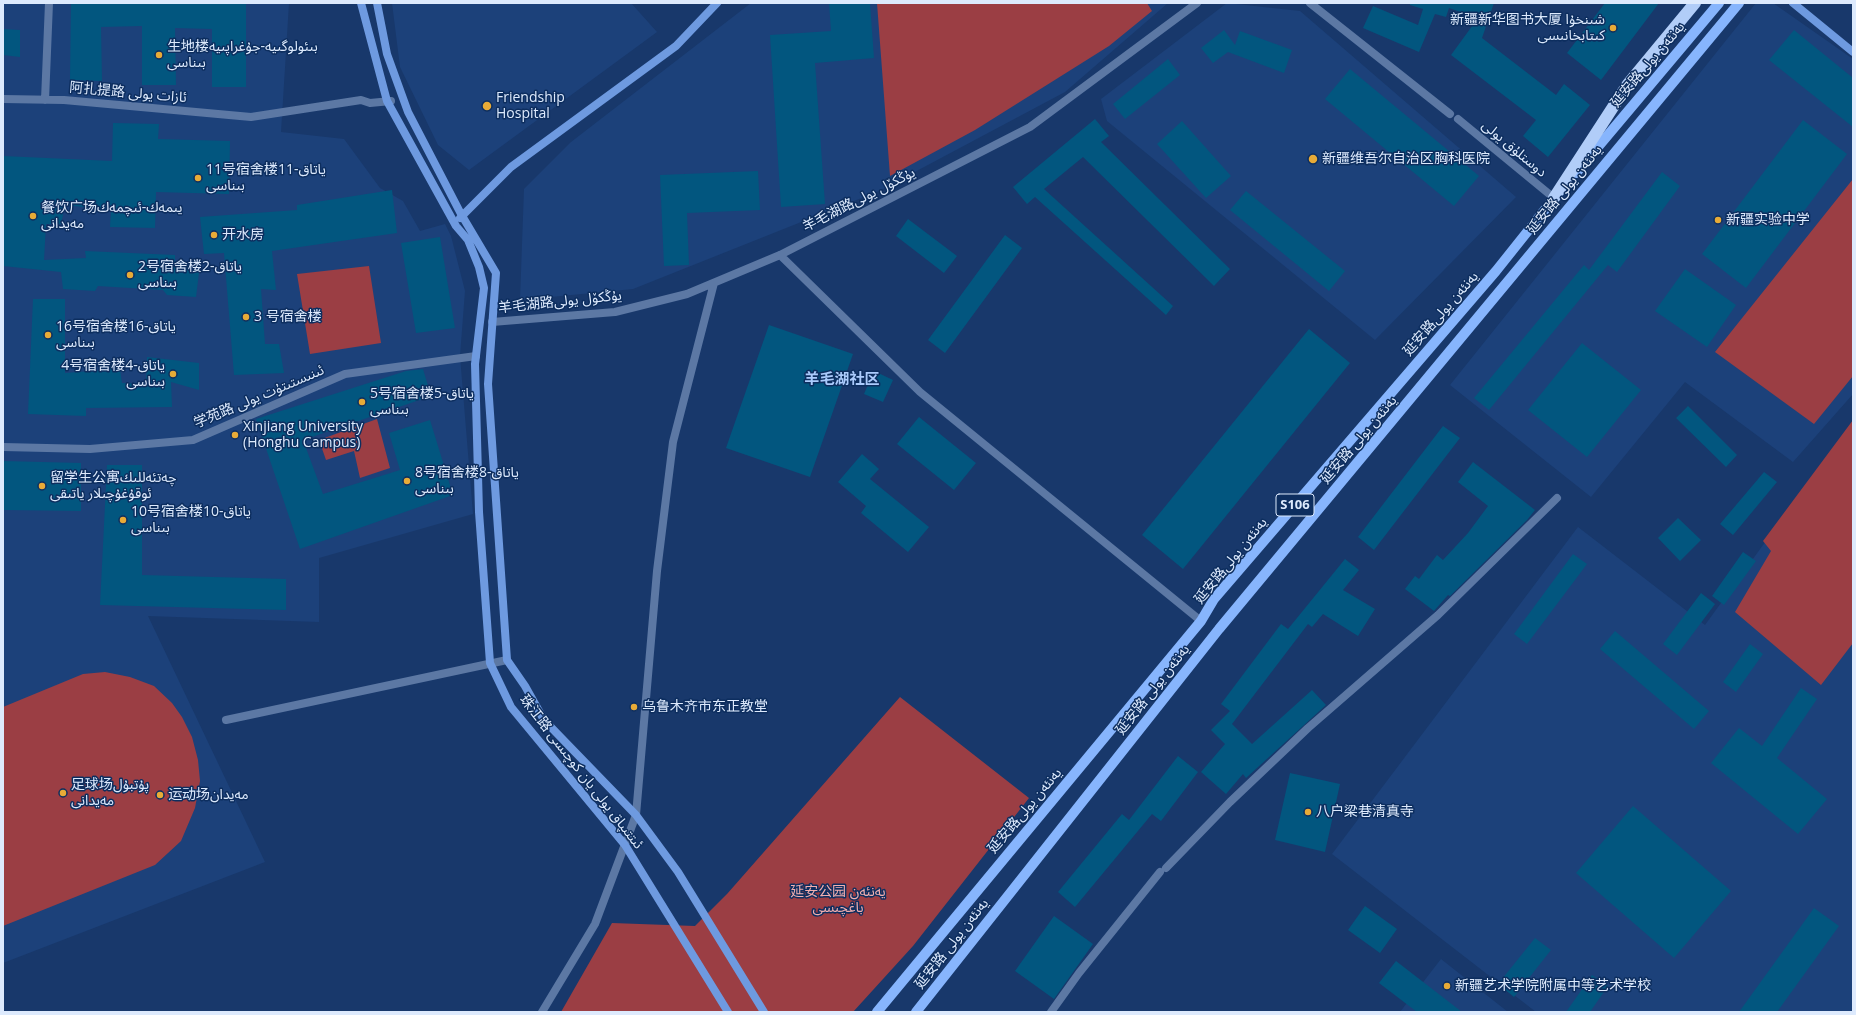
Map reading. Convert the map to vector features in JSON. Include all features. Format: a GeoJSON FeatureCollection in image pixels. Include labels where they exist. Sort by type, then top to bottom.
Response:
{"type":"FeatureCollection","features":[{"type":"Feature","properties":{"kind":"highway"},"geometry":{"type":"LineString","coordinates":[[1554,198],[1628,84],[1695,3]]}},
{"type":"Feature","properties":{"kind":"main road","name":"延安路يەنئەن يولى"},"geometry":{"type":"LineString","coordinates":[[877,1012],[1201,621],[1214,599],[1496,271],[1554,198],[1719,3]]}},
{"type":"Feature","properties":{"kind":"main road","name":"延安路 يەنئەن يولى"},"geometry":{"type":"LineString","coordinates":[[916,1012],[1219,629],[1739,3]]}},
{"type":"Feature","properties":{"kind":"street"},"geometry":{"type":"LineString","coordinates":[[46,100],[49,3]]}},
{"type":"Feature","properties":{"kind":"street","name":"珠江路 ئىتتىپاق يولى يان كوچىسى"},"geometry":{"type":"LineString","coordinates":[[361,3],[389,101],[456,226],[468,240],[479,267],[484,288],[476,356],[479,512],[490,663],[511,707],[625,845],[728,1012]]}},
{"type":"Feature","properties":{"kind":"street"},"geometry":{"type":"LineString","coordinates":[[226,720],[507,660],[488,384],[496,274],[461,214],[408,112],[387,54],[377,3]]}},
{"type":"Feature","properties":{"kind":"street"},"geometry":{"type":"LineString","coordinates":[[456,226],[461,214],[511,167],[676,46],[717,3]]}},
{"type":"Feature","properties":{"kind":"street","name":"羊毛湖路يۇڭكۆل يولى"},"geometry":{"type":"LineString","coordinates":[[492,322],[615,312],[687,294],[780,255],[1030,127],[1197,3]]}},
{"type":"Feature","properties":{"kind":"street"},"geometry":{"type":"LineString","coordinates":[[1310,3],[1450,114]]}},
{"type":"Feature","properties":{"kind":"street"},"geometry":{"type":"LineString","coordinates":[[1793,3],[1853,52]]}},
{"type":"Feature","properties":{"kind":"street","name":"阿扎提路 ئازات يولى"},"geometry":{"type":"LineString","coordinates":[[3,99],[64,100],[251,117],[361,100],[370,103],[389,101]]}},
{"type":"Feature","properties":{"kind":"street","name":"دوستلۇق يولى"},"geometry":{"type":"LineString","coordinates":[[1458,119],[1554,198]]}},
{"type":"Feature","properties":{"kind":"street"},"geometry":{"type":"LineString","coordinates":[[780,255],[920,392],[1201,621]]}},
{"type":"Feature","properties":{"kind":"street"},"geometry":{"type":"LineString","coordinates":[[542,1012],[595,924],[636,816],[657,571],[673,442],[714,283]]}},
{"type":"Feature","properties":{"kind":"street","name":"学苑路 ئىنىستىتۇت يولى"},"geometry":{"type":"LineString","coordinates":[[3,447],[90,449],[193,440],[345,374],[476,356]]}},
{"type":"Feature","properties":{"kind":"street"},"geometry":{"type":"LineString","coordinates":[[1051,1012],[1079,973],[1163,870],[1230,802],[1308,728],[1438,615],[1557,498]]}},
{"type":"Feature","properties":{"kind":"street","name":"珠江路 ئىتتىپاق يولى يان كوچىسى"},"geometry":{"type":"LineString","coordinates":[[507,660],[525,686],[544,720],[636,816],[678,872],[764,1012]]}},
{"type":"Feature","properties":{"kind":"shaded area","name":"Xinjiang University (Honghu Campus)"},"geometry":{"type":"Polygon","coordinates":[[[3,3],[289,3],[281,132],[344,139],[380,188],[403,201],[420,231],[445,224],[451,236],[465,291],[460,356],[473,514],[319,558],[319,622],[148,616],[265,862],[3,963],[3,3]]]}},
{"type":"Feature","properties":{"kind":"shaded area","name":"Friendship Hospital"},"geometry":{"type":"Polygon","coordinates":[[[392,3],[631,3],[657,32],[469,170],[438,145],[400,67],[392,3]]]}},
{"type":"Feature","properties":{"kind":"shaded area"},"geometry":{"type":"Polygon","coordinates":[[[751,3],[1168,3],[1065,92],[879,191],[633,289],[520,300],[524,189],[571,142],[751,3]]]}},
{"type":"Feature","properties":{"kind":"shaded area","name":"新疆维吾尔自治区胸科医院"},"geometry":{"type":"Polygon","coordinates":[[[1227,3],[1300,11],[1516,197],[1375,340],[1107,121],[1101,99],[1227,3]]]}},
{"type":"Feature","properties":{"kind":"shaded area","name":"新疆实验中学"},"geometry":{"type":"Polygon","coordinates":[[[1756,3],[1773,3],[1853,59],[1853,394],[1793,462],[1685,382],[1591,497],[1450,385],[1756,3]]]}},
{"type":"Feature","properties":{"kind":"shaded area"},"geometry":{"type":"Polygon","coordinates":[[[1853,421],[1853,1012],[1536,1012],[1332,854],[1578,527],[1705,625],[1853,421]]]}},
{"type":"Feature","properties":{"kind":"shaded area","name":"新疆艺术学院附属中等艺术学校"},"geometry":{"type":"Polygon","coordinates":[[[1441,959],[1508,1012],[1400,1012],[1441,959]]]}},
{"type":"Feature","properties":{"kind":"green space"},"geometry":{"type":"Polygon","coordinates":[[[877,3],[1147,3],[1152,11],[1109,46],[975,130],[890,176],[877,3]]]}},
{"type":"Feature","properties":{"kind":"green space"},"geometry":{"type":"Polygon","coordinates":[[[1853,179],[1853,376],[1814,424],[1715,352],[1853,179]]]}},
{"type":"Feature","properties":{"kind":"green space"},"geometry":{"type":"Polygon","coordinates":[[[369,266],[381,343],[310,354],[297,274],[369,266]]]}},
{"type":"Feature","properties":{"kind":"green space"},"geometry":{"type":"Polygon","coordinates":[[[377,419],[390,468],[360,478],[354,451],[326,460],[319,440],[377,419]]]}},
{"type":"Feature","properties":{"kind":"green space"},"geometry":{"type":"Polygon","coordinates":[[[1853,420],[1853,643],[1821,685],[1735,612],[1771,551],[1763,541],[1853,420]]]}},
{"type":"Feature","properties":{"kind":"green space"},"geometry":{"type":"Polygon","coordinates":[[[105,672],[130,677],[154,686],[172,703],[182,717],[192,737],[198,760],[200,781],[195,808],[181,841],[155,865],[3,926],[3,707],[83,674],[105,672]]]}},
{"type":"Feature","properties":{"kind":"green space","name":"延安公园 يەنئەن باغچىسى"},"geometry":{"type":"Polygon","coordinates":[[[900,697],[1029,798],[913,946],[853,1012],[561,1012],[612,923],[695,926],[727,894],[900,697]]]}},
{"type":"Feature","properties":{"kind":"building","name":"生地楼بىئولوگىيە-جۇغراپىيە بىناسى"},"geometry":{"type":"Polygon","coordinates":[[[71,3],[246,4],[246,87],[212,87],[212,29],[175,28],[176,85],[142,85],[142,26],[101,27],[102,81],[70,80],[71,3]]]}},
{"type":"Feature","properties":{"kind":"building"},"geometry":{"type":"Polygon","coordinates":[[[829,3],[870,3],[874,58],[815,63],[825,204],[781,207],[770,35],[831,31],[829,3]]]}},
{"type":"Feature","properties":{"kind":"building"},"geometry":{"type":"Polygon","coordinates":[[[1410,3],[1494,3],[1482,38],[1556,95],[1564,84],[1590,105],[1548,157],[1523,136],[1536,120],[1451,55],[1478,18],[1449,8],[1446,17],[1435,14],[1419,52],[1363,28],[1373,6],[1418,25],[1423,9],[1410,5],[1410,3]]]}},
{"type":"Feature","properties":{"kind":"building","name":"新疆新华图书大厦 شىنخۇا كىتابخانىسى"},"geometry":{"type":"Polygon","coordinates":[[[1605,3],[1659,3],[1601,80],[1567,53],[1605,3]]]}},
{"type":"Feature","properties":{"kind":"building"},"geometry":{"type":"Polygon","coordinates":[[[3,29],[20,30],[20,57],[3,55],[3,29]]]}},
{"type":"Feature","properties":{"kind":"building"},"geometry":{"type":"Polygon","coordinates":[[[1224,30],[1235,45],[1240,31],[1292,50],[1284,73],[1228,52],[1213,63],[1201,48],[1224,30]]]}},
{"type":"Feature","properties":{"kind":"building"},"geometry":{"type":"Polygon","coordinates":[[[1794,30],[1853,78],[1853,127],[1769,60],[1794,30]]]}},
{"type":"Feature","properties":{"kind":"building"},"geometry":{"type":"Polygon","coordinates":[[[1168,59],[1180,75],[1125,119],[1113,104],[1168,59]]]}},
{"type":"Feature","properties":{"kind":"building"},"geometry":{"type":"Polygon","coordinates":[[[1350,69],[1479,176],[1454,206],[1325,99],[1350,69]]]}},
{"type":"Feature","properties":{"kind":"building"},"geometry":{"type":"Polygon","coordinates":[[[1095,119],[1109,136],[1101,142],[1230,269],[1214,286],[1083,157],[1044,189],[1173,306],[1166,315],[1035,197],[1027,204],[1013,187],[1095,119]]]}},
{"type":"Feature","properties":{"kind":"building"},"geometry":{"type":"Polygon","coordinates":[[[1803,120],[1847,154],[1746,288],[1702,254],[1803,120]]]}},
{"type":"Feature","properties":{"kind":"building"},"geometry":{"type":"Polygon","coordinates":[[[1182,121],[1231,176],[1206,198],[1157,144],[1182,121]]]}},
{"type":"Feature","properties":{"kind":"building"},"geometry":{"type":"Polygon","coordinates":[[[113,123],[159,124],[158,139],[230,141],[229,194],[156,192],[155,228],[110,227],[111,210],[65,205],[61,224],[46,224],[44,260],[86,258],[85,251],[175,255],[175,261],[200,265],[196,297],[167,295],[163,290],[98,286],[95,291],[63,289],[61,272],[3,266],[3,156],[112,161],[113,123]]]}},
{"type":"Feature","properties":{"kind":"building"},"geometry":{"type":"Polygon","coordinates":[[[758,171],[760,210],[687,213],[689,265],[664,266],[660,175],[758,171]]]}},
{"type":"Feature","properties":{"kind":"building"},"geometry":{"type":"Polygon","coordinates":[[[1662,172],[1680,186],[1617,272],[1608,265],[1489,410],[1474,398],[1584,265],[1589,270],[1662,172]]]}},
{"type":"Feature","properties":{"kind":"building"},"geometry":{"type":"Polygon","coordinates":[[[392,190],[397,233],[272,251],[276,290],[261,289],[265,344],[279,344],[284,373],[234,375],[224,253],[204,254],[200,217],[297,210],[297,205],[392,190]]]}},
{"type":"Feature","properties":{"kind":"building"},"geometry":{"type":"Polygon","coordinates":[[[1246,191],[1345,271],[1329,291],[1230,210],[1246,191]]]}},
{"type":"Feature","properties":{"kind":"building"},"geometry":{"type":"Polygon","coordinates":[[[908,219],[957,256],[944,273],[896,236],[908,219]]]}},
{"type":"Feature","properties":{"kind":"building"},"geometry":{"type":"Polygon","coordinates":[[[1005,235],[1022,248],[945,353],[928,340],[1005,235]]]}},
{"type":"Feature","properties":{"kind":"building"},"geometry":{"type":"Polygon","coordinates":[[[440,237],[455,328],[416,333],[401,243],[440,237]]]}},
{"type":"Feature","properties":{"kind":"building"},"geometry":{"type":"Polygon","coordinates":[[[1685,269],[1736,305],[1707,347],[1655,311],[1685,269]]]}},
{"type":"Feature","properties":{"kind":"building"},"geometry":{"type":"Polygon","coordinates":[[[33,299],[65,299],[65,373],[104,370],[104,365],[119,363],[122,383],[146,384],[147,357],[199,363],[199,390],[171,382],[172,407],[86,408],[86,416],[28,414],[33,299]]]}},
{"type":"Feature","properties":{"kind":"building"},"geometry":{"type":"Polygon","coordinates":[[[769,325],[853,354],[810,477],[726,448],[769,325]]]}},
{"type":"Feature","properties":{"kind":"building"},"geometry":{"type":"Polygon","coordinates":[[[1309,329],[1350,363],[1183,569],[1142,535],[1309,329]]]}},
{"type":"Feature","properties":{"kind":"building"},"geometry":{"type":"Polygon","coordinates":[[[1582,343],[1641,390],[1587,457],[1528,410],[1582,343]]]}},
{"type":"Feature","properties":{"kind":"building"},"geometry":{"type":"Polygon","coordinates":[[[423,369],[431,396],[303,440],[323,494],[400,470],[389,433],[430,420],[453,495],[300,549],[256,419],[406,371],[423,369]]]}},
{"type":"Feature","properties":{"kind":"building"},"geometry":{"type":"Polygon","coordinates":[[[874,371],[893,380],[883,402],[864,394],[874,371]]]}},
{"type":"Feature","properties":{"kind":"building"},"geometry":{"type":"Polygon","coordinates":[[[1688,406],[1737,455],[1726,467],[1676,418],[1688,406]]]}},
{"type":"Feature","properties":{"kind":"building"},"geometry":{"type":"Polygon","coordinates":[[[919,417],[976,463],[954,490],[897,444],[919,417]]]}},
{"type":"Feature","properties":{"kind":"building"},"geometry":{"type":"Polygon","coordinates":[[[1443,426],[1460,438],[1374,550],[1358,537],[1443,426]]]}},
{"type":"Feature","properties":{"kind":"building"},"geometry":{"type":"Polygon","coordinates":[[[862,454],[879,469],[870,479],[929,527],[908,552],[861,513],[866,506],[838,482],[862,454]]]}},
{"type":"Feature","properties":{"kind":"building","name":"留学生公寓چەتئەللىك ئوقۇغۇچىلار ياتىقى"},"geometry":{"type":"Polygon","coordinates":[[[3,461],[81,463],[81,511],[3,510],[3,461]]]}},
{"type":"Feature","properties":{"kind":"building"},"geometry":{"type":"Polygon","coordinates":[[[1473,462],[1535,510],[1527,520],[1450,596],[1448,595],[1434,611],[1405,589],[1415,576],[1419,579],[1437,555],[1443,560],[1468,533],[1488,506],[1458,482],[1473,462]]]}},
{"type":"Feature","properties":{"kind":"building","name":"10号宿舍楼10-ياتاق بىناسى"},"geometry":{"type":"Polygon","coordinates":[[[107,465],[142,465],[142,575],[286,579],[286,610],[100,605],[107,465]]]}},
{"type":"Feature","properties":{"kind":"building"},"geometry":{"type":"Polygon","coordinates":[[[1764,472],[1777,482],[1733,535],[1720,524],[1764,472]]]}},
{"type":"Feature","properties":{"kind":"building"},"geometry":{"type":"Polygon","coordinates":[[[1678,518],[1701,540],[1680,561],[1658,538],[1678,518]]]}},
{"type":"Feature","properties":{"kind":"building"},"geometry":{"type":"Polygon","coordinates":[[[1743,552],[1756,561],[1724,605],[1712,596],[1743,552]]]}},
{"type":"Feature","properties":{"kind":"building"},"geometry":{"type":"Polygon","coordinates":[[[1573,554],[1587,564],[1527,644],[1514,634],[1573,554]]]}},
{"type":"Feature","properties":{"kind":"building"},"geometry":{"type":"Polygon","coordinates":[[[1345,559],[1359,570],[1343,590],[1375,609],[1358,636],[1323,614],[1312,627],[1308,624],[1232,724],[1252,744],[1312,690],[1326,705],[1246,778],[1243,774],[1226,794],[1201,772],[1225,744],[1211,730],[1230,711],[1221,704],[1281,624],[1288,629],[1345,559]]]}},
{"type":"Feature","properties":{"kind":"building"},"geometry":{"type":"Polygon","coordinates":[[[1701,593],[1715,604],[1677,655],[1663,644],[1701,593]]]}},
{"type":"Feature","properties":{"kind":"building"},"geometry":{"type":"Polygon","coordinates":[[[1615,631],[1709,711],[1694,729],[1600,649],[1615,631]]]}},
{"type":"Feature","properties":{"kind":"building"},"geometry":{"type":"Polygon","coordinates":[[[1750,644],[1763,654],[1736,692],[1723,682],[1750,644]]]}},
{"type":"Feature","properties":{"kind":"building"},"geometry":{"type":"Polygon","coordinates":[[[1801,688],[1817,699],[1777,758],[1827,799],[1798,834],[1711,763],[1739,728],[1762,746],[1801,688]]]}},
{"type":"Feature","properties":{"kind":"building"},"geometry":{"type":"Polygon","coordinates":[[[1178,756],[1198,772],[1161,821],[1152,814],[1075,907],[1058,892],[1122,814],[1129,820],[1178,756]]]}},
{"type":"Feature","properties":{"kind":"building","name":"八户梁巷清真寺"},"geometry":{"type":"Polygon","coordinates":[[[1290,773],[1340,784],[1325,852],[1275,840],[1290,773]]]}},
{"type":"Feature","properties":{"kind":"building"},"geometry":{"type":"Polygon","coordinates":[[[1633,806],[1731,891],[1674,958],[1576,873],[1633,806]]]}},
{"type":"Feature","properties":{"kind":"building"},"geometry":{"type":"Polygon","coordinates":[[[1365,906],[1397,929],[1380,953],[1348,930],[1365,906]]]}},
{"type":"Feature","properties":{"kind":"building"},"geometry":{"type":"Polygon","coordinates":[[[1814,908],[1839,926],[1777,1012],[1739,1012],[1814,908]]]}},
{"type":"Feature","properties":{"kind":"building"},"geometry":{"type":"Polygon","coordinates":[[[1054,916],[1093,944],[1054,999],[1015,971],[1054,916]]]}},
{"type":"Feature","properties":{"kind":"building"},"geometry":{"type":"Polygon","coordinates":[[[1535,938],[1551,950],[1514,997],[1498,984],[1535,938]]]}},
{"type":"Feature","properties":{"kind":"building"},"geometry":{"type":"Polygon","coordinates":[[[1396,961],[1462,1012],[1417,1012],[1379,983],[1396,961]]]}},
{"type":"Feature","properties":{"kind":"building"},"geometry":{"type":"Polygon","coordinates":[[[1592,975],[1608,986],[1590,1012],[1566,1012],[1592,975]]]}},
{"type":"Feature","properties":{"kind":"place","name":"新疆新华图书大厦 شىنخۇا كىتابخانىسى"},"geometry":{"type":"Point","coordinates":[1613,28]}},
{"type":"Feature","properties":{"kind":"place","name":"生地楼بىئولوگىيە-جۇغراپىيە بىناسى"},"geometry":{"type":"Point","coordinates":[159,55]}},
{"type":"Feature","properties":{"kind":"place","name":"Friendship Hospital"},"geometry":{"type":"Point","coordinates":[487,106]}},
{"type":"Feature","properties":{"kind":"place","name":"新疆维吾尔自治区胸科医院"},"geometry":{"type":"Point","coordinates":[1313,159]}},
{"type":"Feature","properties":{"kind":"place","name":"11号宿舍楼11-ياتاق بىناسى"},"geometry":{"type":"Point","coordinates":[198,178]}},
{"type":"Feature","properties":{"kind":"place","name":"餐饮广场يىمەك-ئىچمەك مەيدانى"},"geometry":{"type":"Point","coordinates":[33,216]}},
{"type":"Feature","properties":{"kind":"place","name":"新疆实验中学"},"geometry":{"type":"Point","coordinates":[1718,220]}},
{"type":"Feature","properties":{"kind":"place","name":"开水房"},"geometry":{"type":"Point","coordinates":[214,235]}},
{"type":"Feature","properties":{"kind":"place","name":"2号宿舍楼2-ياتاق بىناسى"},"geometry":{"type":"Point","coordinates":[130,275]}},
{"type":"Feature","properties":{"kind":"place","name":"3 号宿舍楼"},"geometry":{"type":"Point","coordinates":[246,317]}},
{"type":"Feature","properties":{"kind":"place","name":"16号宿舍楼16-ياتاق بىناسى"},"geometry":{"type":"Point","coordinates":[48,335]}},
{"type":"Feature","properties":{"kind":"place","name":"4号宿舍楼4-ياتاق بىناسى"},"geometry":{"type":"Point","coordinates":[173,374]}},
{"type":"Feature","properties":{"kind":"place","name":"5号宿舍楼5-ياتاق بىناسى"},"geometry":{"type":"Point","coordinates":[362,402]}},
{"type":"Feature","properties":{"kind":"place","name":"Xinjiang University (Honghu Campus)"},"geometry":{"type":"Point","coordinates":[235,435]}},
{"type":"Feature","properties":{"kind":"place","name":"8号宿舍楼8-ياتاق بىناسى"},"geometry":{"type":"Point","coordinates":[407,481]}},
{"type":"Feature","properties":{"kind":"place","name":"留学生公寓چەتئەللىك ئوقۇغۇچىلار ياتىقى"},"geometry":{"type":"Point","coordinates":[42,486]}},
{"type":"Feature","properties":{"kind":"place","name":"10号宿舍楼10-ياتاق بىناسى"},"geometry":{"type":"Point","coordinates":[123,520]}},
{"type":"Feature","properties":{"kind":"place","name":"乌鲁木齐市东正教堂"},"geometry":{"type":"Point","coordinates":[634,707]}},
{"type":"Feature","properties":{"kind":"place","name":"足球场پۇتبۇل مەيدانى"},"geometry":{"type":"Point","coordinates":[63,793]}},
{"type":"Feature","properties":{"kind":"place","name":"运动场مەيدان"},"geometry":{"type":"Point","coordinates":[160,795]}},
{"type":"Feature","properties":{"kind":"place","name":"八户梁巷清真寺"},"geometry":{"type":"Point","coordinates":[1308,812]}},
{"type":"Feature","properties":{"kind":"place","name":"新疆艺术学院附属中等艺术学校"},"geometry":{"type":"Point","coordinates":[1447,986]}},
{"type":"Feature","properties":{"kind":"district","name":"羊毛湖社区"},"geometry":{"type":"Point","coordinates":[842,380]}}]}
